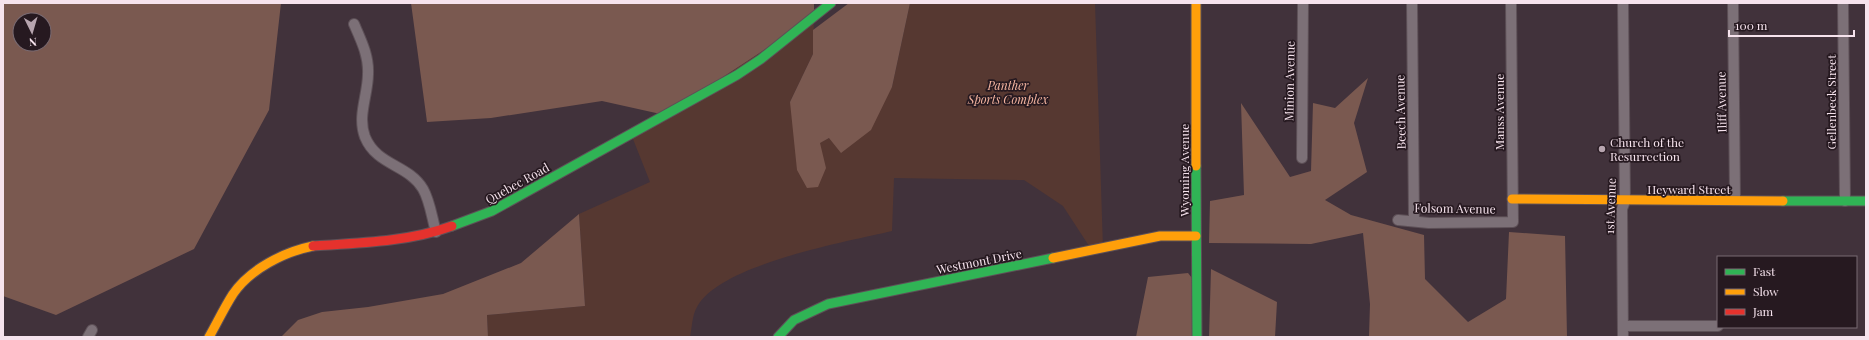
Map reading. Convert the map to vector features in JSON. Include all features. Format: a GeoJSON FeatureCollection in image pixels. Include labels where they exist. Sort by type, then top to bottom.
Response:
{"type":"FeatureCollection","features":[{"type":"Feature","properties":{"kind":"street","name":"Quebec Road"},"geometry":{"type":"LineString","coordinates":[[209,337],[234,293],[253,274],[279,257],[312,246],[370,242],[436,232],[492,210],[737,75],[761,59],[831,3]]}},
{"type":"Feature","properties":{"kind":"street","name":"Wyoming Avenue"},"geometry":{"type":"LineString","coordinates":[[1196,3],[1197,337]]}},
{"type":"Feature","properties":{"kind":"street","name":"Minion Avenue"},"geometry":{"type":"LineString","coordinates":[[1302,158],[1303,3]]}},
{"type":"Feature","properties":{"kind":"street","name":"Beech Avenue"},"geometry":{"type":"LineString","coordinates":[[1412,3],[1414,221]]}},
{"type":"Feature","properties":{"kind":"street","name":"Manss Avenue"},"geometry":{"type":"LineString","coordinates":[[1511,3],[1512,222]]}},
{"type":"Feature","properties":{"kind":"street","name":"1st Avenue"},"geometry":{"type":"LineString","coordinates":[[1623,3],[1625,201],[1622,209],[1624,337]]}},
{"type":"Feature","properties":{"kind":"street","name":"Iliff Avenue"},"geometry":{"type":"LineString","coordinates":[[1733,3],[1735,200]]}},
{"type":"Feature","properties":{"kind":"street","name":"Gellenbeck Street"},"geometry":{"type":"LineString","coordinates":[[1843,3],[1845,201]]}},
{"type":"Feature","properties":{"kind":"street"},"geometry":{"type":"LineString","coordinates":[[354,24],[365,49],[368,62],[368,79],[362,118],[365,136],[379,156],[407,172],[423,189],[436,232]]}},
{"type":"Feature","properties":{"kind":"street","name":"Heyward Street"},"geometry":{"type":"LineString","coordinates":[[1512,199],[1866,202]]}},
{"type":"Feature","properties":{"kind":"street","name":"Folsom Avenue"},"geometry":{"type":"LineString","coordinates":[[1398,220],[1429,223],[1512,222]]}},
{"type":"Feature","properties":{"kind":"street","name":"Westmont Drive"},"geometry":{"type":"LineString","coordinates":[[778,337],[796,317],[828,304],[1160,236],[1196,236]]}},
{"type":"Feature","properties":{"kind":"street"},"geometry":{"type":"LineString","coordinates":[[1623,326],[1717,326]]}},
{"type":"Feature","properties":{"kind":"green space","name":"Panther Sports Complex"},"geometry":{"type":"Polygon","coordinates":[[[910,3],[1095,3],[1103,248],[1091,249],[1063,206],[1024,180],[894,178],[892,231],[845,241],[786,257],[757,267],[731,279],[710,292],[697,307],[693,318],[690,337],[488,337],[487,315],[585,306],[579,214],[650,182],[631,134],[814,17],[813,54],[790,102],[819,143],[829,138],[892,87],[910,3]]]}},
{"type":"Feature","properties":{"kind":"shaded area"},"geometry":{"type":"Polygon","coordinates":[[[3,3],[281,3],[269,110],[194,249],[56,315],[3,296],[3,3]]]}},
{"type":"Feature","properties":{"kind":"shaded area"},"geometry":{"type":"Polygon","coordinates":[[[411,3],[814,3],[814,17],[665,115],[602,101],[491,118],[427,122],[411,3]]]}},
{"type":"Feature","properties":{"kind":"shaded area"},"geometry":{"type":"Polygon","coordinates":[[[849,3],[910,3],[892,87],[871,130],[841,153],[829,138],[820,143],[826,168],[818,187],[807,188],[797,170],[790,102],[813,54],[813,30],[849,3]]]}},
{"type":"Feature","properties":{"kind":"shaded area"},"geometry":{"type":"Polygon","coordinates":[[[1368,78],[1354,123],[1367,172],[1325,200],[1351,215],[1424,235],[1425,279],[1468,322],[1506,299],[1509,232],[1565,236],[1567,337],[1369,337],[1370,304],[1363,233],[1311,244],[1209,243],[1210,201],[1244,195],[1241,103],[1290,177],[1311,171],[1313,103],[1335,108],[1368,78]]]}},
{"type":"Feature","properties":{"kind":"shaded area"},"geometry":{"type":"Polygon","coordinates":[[[579,214],[585,306],[487,315],[488,337],[281,337],[298,320],[322,312],[368,307],[443,294],[521,263],[579,214]]]}},
{"type":"Feature","properties":{"kind":"shaded area"},"geometry":{"type":"Polygon","coordinates":[[[1211,269],[1277,302],[1275,337],[1209,337],[1211,269]]]}},
{"type":"Feature","properties":{"kind":"shaded area"},"geometry":{"type":"Polygon","coordinates":[[[1188,273],[1196,283],[1197,337],[1136,337],[1148,277],[1188,273]]]}},
{"type":"Feature","properties":{"kind":"traffic: fast"},"geometry":{"type":"LineString","coordinates":[[452,226],[492,211],[737,75],[761,59],[831,3]]}},
{"type":"Feature","properties":{"kind":"traffic: fast"},"geometry":{"type":"LineString","coordinates":[[1196,166],[1197,337]]}},
{"type":"Feature","properties":{"kind":"traffic: fast"},"geometry":{"type":"LineString","coordinates":[[1783,201],[1866,201]]}},
{"type":"Feature","properties":{"kind":"traffic: fast"},"geometry":{"type":"LineString","coordinates":[[778,337],[794,320],[828,304],[1053,258]]}},
{"type":"Feature","properties":{"kind":"traffic: slow"},"geometry":{"type":"LineString","coordinates":[[1196,3],[1196,166]]}},
{"type":"Feature","properties":{"kind":"traffic: slow"},"geometry":{"type":"LineString","coordinates":[[1512,199],[1783,201]]}},
{"type":"Feature","properties":{"kind":"traffic: slow"},"geometry":{"type":"LineString","coordinates":[[1053,258],[1160,236],[1196,236]]}},
{"type":"Feature","properties":{"kind":"traffic: slow"},"geometry":{"type":"LineString","coordinates":[[209,337],[233,294],[240,285],[258,269],[279,257],[313,246]]}},
{"type":"Feature","properties":{"kind":"traffic: jam"},"geometry":{"type":"LineString","coordinates":[[313,246],[366,243],[401,239],[452,226]]}},
{"type":"Feature","properties":{"kind":"place","name":"Church of the Resurrection"},"geometry":{"type":"Point","coordinates":[1602,149]}}]}
